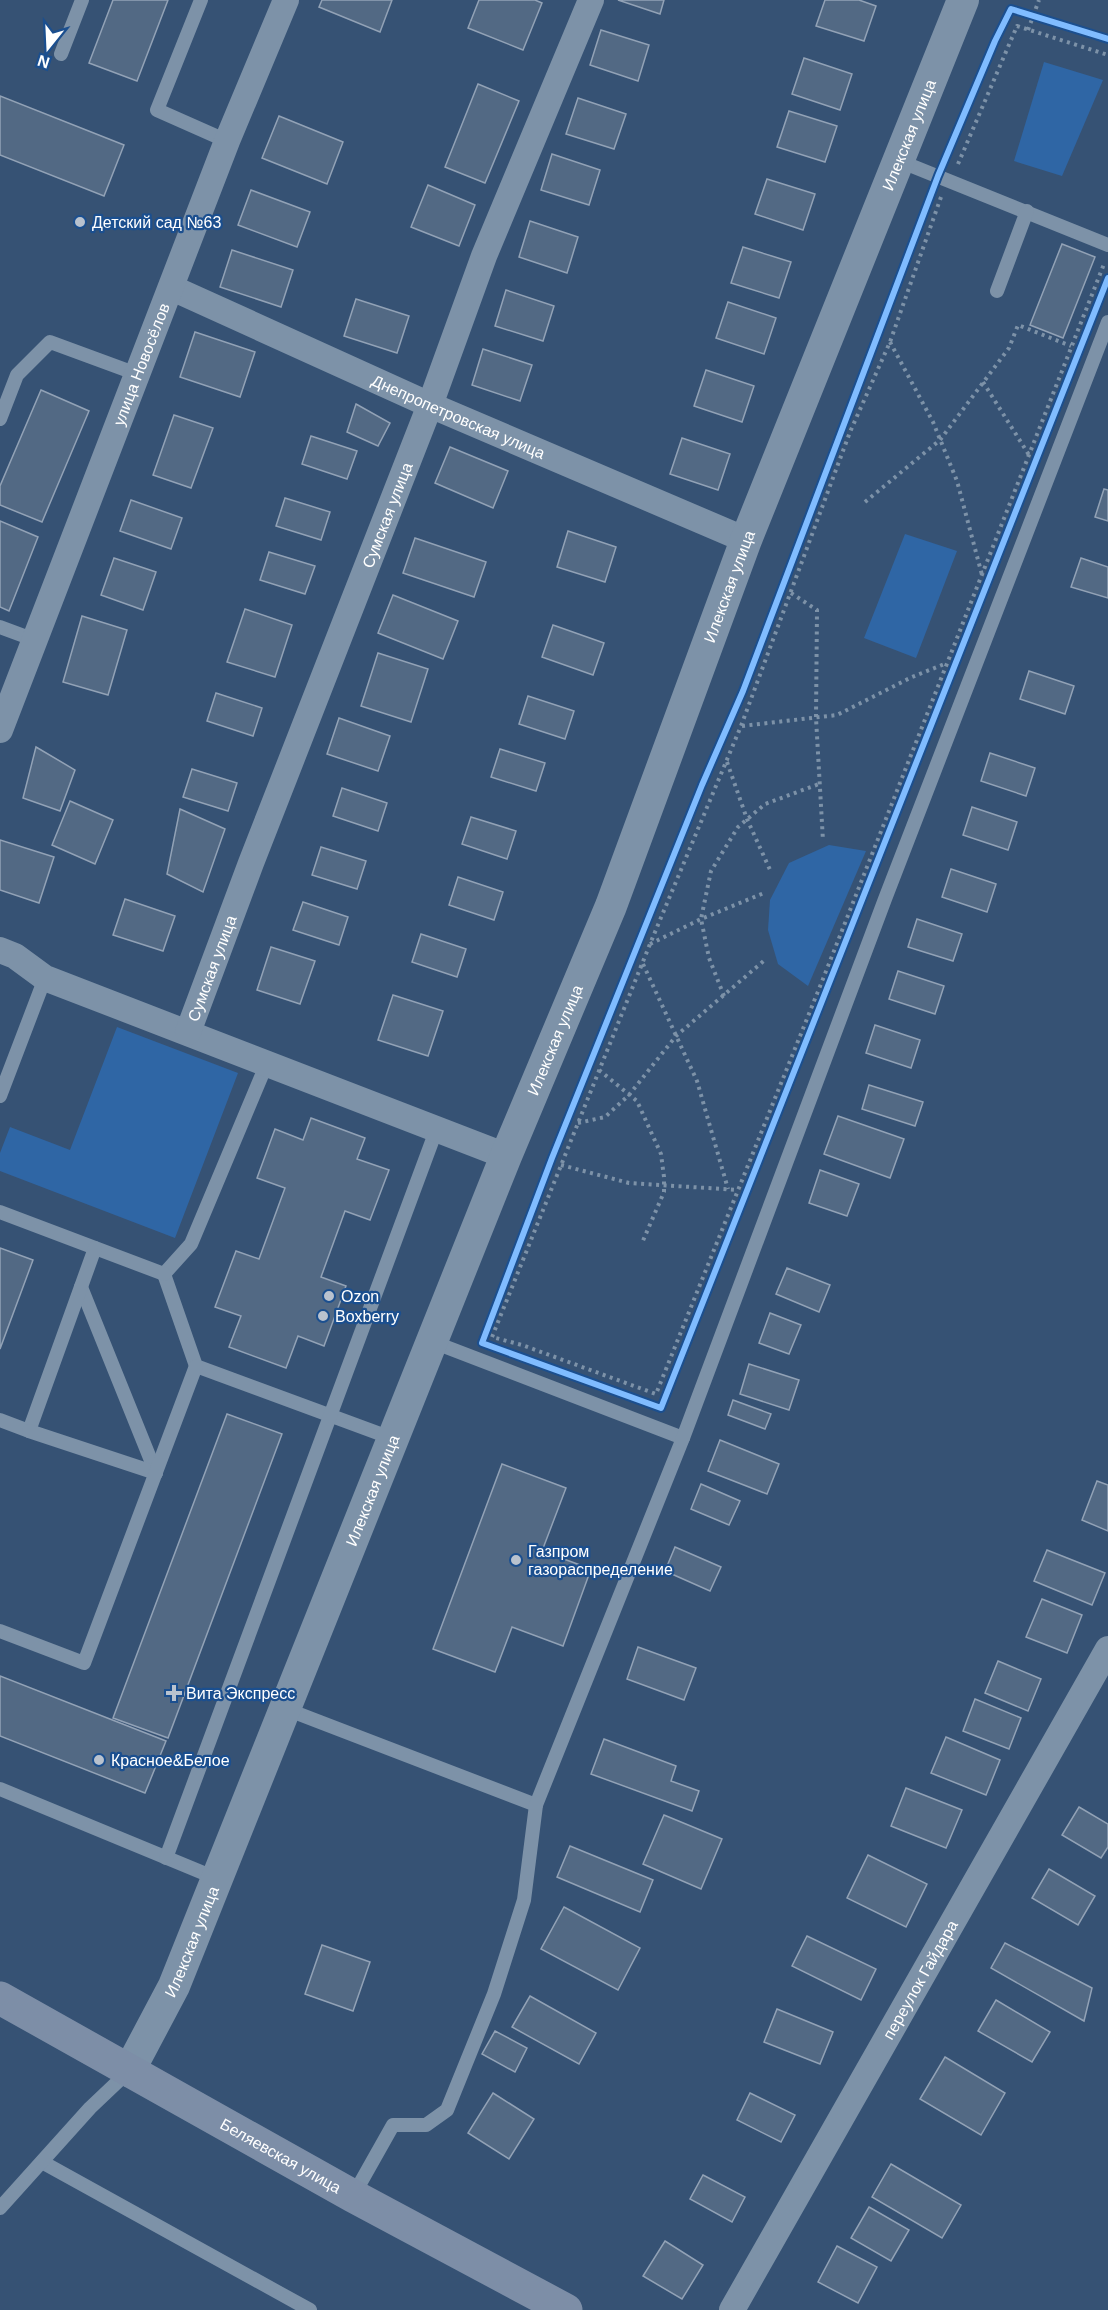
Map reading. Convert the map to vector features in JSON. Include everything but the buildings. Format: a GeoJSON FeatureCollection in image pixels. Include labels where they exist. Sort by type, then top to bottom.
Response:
{"type":"FeatureCollection","features":[{"type":"Feature","properties":{"kind":"main road","name":"Беляевская улица"},"geometry":{"type":"LineString","coordinates":[[0,1998],[353,2196],[566,2310]]}},
{"type":"Feature","properties":{"kind":"street","name":"улица Новосёлов"},"geometry":{"type":"LineString","coordinates":[[0,730],[227,141],[286,0]]}},
{"type":"Feature","properties":{"kind":"street","name":"Сумская улица"},"geometry":{"type":"LineString","coordinates":[[188,1032],[246,875],[430,405],[484,256],[591,0]]}},
{"type":"Feature","properties":{"kind":"street","name":"Илекская улица"},"geometry":{"type":"LineString","coordinates":[[129,2071],[174,1986],[507,1155],[610,906],[746,540],[963,0]]}},
{"type":"Feature","properties":{"kind":"street","name":"Днепропетровская улица"},"geometry":{"type":"LineString","coordinates":[[172,288],[430,405],[746,540]]}},
{"type":"Feature","properties":{"kind":"street"},"geometry":{"type":"LineString","coordinates":[[0,950],[15,956],[45,978],[507,1155]]}},
{"type":"Feature","properties":{"kind":"street","name":"переулок Гайдара"},"geometry":{"type":"LineString","coordinates":[[732,2310],[1108,1649]]}},
{"type":"Feature","properties":{"kind":"lane"},"geometry":{"type":"LineString","coordinates":[[61,54],[82,0]]}},
{"type":"Feature","properties":{"kind":"lane"},"geometry":{"type":"LineString","coordinates":[[201,0],[157,110],[227,141]]}},
{"type":"Feature","properties":{"kind":"lane"},"geometry":{"type":"LineString","coordinates":[[897,160],[1108,245]]}},
{"type":"Feature","properties":{"kind":"lane"},"geometry":{"type":"LineString","coordinates":[[997,291],[1027,211]]}},
{"type":"Feature","properties":{"kind":"lane"},"geometry":{"type":"LineString","coordinates":[[353,2196],[393,2125],[426,2125],[447,2110],[494,1994],[524,1900],[536,1805],[683,1438],[890,888],[1108,322]]}},
{"type":"Feature","properties":{"kind":"lane"},"geometry":{"type":"LineString","coordinates":[[0,419],[17,375],[50,342],[137,374]]}},
{"type":"Feature","properties":{"kind":"lane"},"geometry":{"type":"LineString","coordinates":[[0,627],[35,640]]}},
{"type":"Feature","properties":{"kind":"lane"},"geometry":{"type":"LineString","coordinates":[[0,1096],[45,978]]}},
{"type":"Feature","properties":{"kind":"lane"},"geometry":{"type":"LineString","coordinates":[[164,1274],[191,1244],[267,1063]]}},
{"type":"Feature","properties":{"kind":"lane"},"geometry":{"type":"LineString","coordinates":[[166,1858],[437,1128]]}},
{"type":"Feature","properties":{"kind":"lane"},"geometry":{"type":"LineString","coordinates":[[0,1212],[164,1274]]}},
{"type":"Feature","properties":{"kind":"lane"},"geometry":{"type":"LineString","coordinates":[[29,1431],[95,1248]]}},
{"type":"Feature","properties":{"kind":"lane"},"geometry":{"type":"LineString","coordinates":[[0,1631],[84,1663],[196,1366],[164,1274]]}},
{"type":"Feature","properties":{"kind":"lane"},"geometry":{"type":"LineString","coordinates":[[81,1287],[156,1473]]}},
{"type":"Feature","properties":{"kind":"lane"},"geometry":{"type":"LineString","coordinates":[[434,1342],[683,1438]]}},
{"type":"Feature","properties":{"kind":"lane"},"geometry":{"type":"LineString","coordinates":[[196,1366],[394,1439]]}},
{"type":"Feature","properties":{"kind":"lane"},"geometry":{"type":"LineString","coordinates":[[0,1420],[156,1473]]}},
{"type":"Feature","properties":{"kind":"lane"},"geometry":{"type":"LineString","coordinates":[[286,1709],[536,1805]]}},
{"type":"Feature","properties":{"kind":"lane"},"geometry":{"type":"LineString","coordinates":[[0,1789],[218,1879]]}},
{"type":"Feature","properties":{"kind":"lane"},"geometry":{"type":"LineString","coordinates":[[0,2208],[90,2108],[129,2071]]}},
{"type":"Feature","properties":{"kind":"lane"},"geometry":{"type":"LineString","coordinates":[[42,2162],[310,2310]]}},
{"type":"Feature","properties":{"kind":"path"},"geometry":{"type":"LineString","coordinates":[[1028,30],[1039,0]]}},
{"type":"Feature","properties":{"kind":"path"},"geometry":{"type":"LineString","coordinates":[[1022,12],[1044,19]]}},
{"type":"Feature","properties":{"kind":"path"},"geometry":{"type":"LineString","coordinates":[[1102,269],[656,1394],[522,1345],[492,1338],[598,1070],[741,726],[850,432],[890,342],[939,202],[951,181],[1017,26],[1108,55]]}},
{"type":"Feature","properties":{"kind":"path"},"geometry":{"type":"LineString","coordinates":[[865,502],[940,440],[1009,348],[1018,325],[1071,346]]}},
{"type":"Feature","properties":{"kind":"path"},"geometry":{"type":"LineString","coordinates":[[890,342],[933,422],[957,481],[982,576]]}},
{"type":"Feature","properties":{"kind":"path"},"geometry":{"type":"LineString","coordinates":[[983,382],[1029,455]]}},
{"type":"Feature","properties":{"kind":"path"},"geometry":{"type":"LineString","coordinates":[[834,453],[842,432]]}},
{"type":"Feature","properties":{"kind":"path"},"geometry":{"type":"LineString","coordinates":[[791,593],[817,610],[816,718],[824,841]]}},
{"type":"Feature","properties":{"kind":"path"},"geometry":{"type":"LineString","coordinates":[[741,726],[837,715],[912,677],[948,662]]}},
{"type":"Feature","properties":{"kind":"path"},"geometry":{"type":"LineString","coordinates":[[793,1076],[924,743]]}},
{"type":"Feature","properties":{"kind":"path"},"geometry":{"type":"LineString","coordinates":[[726,760],[747,819],[771,872]]}},
{"type":"Feature","properties":{"kind":"path"},"geometry":{"type":"LineString","coordinates":[[724,996],[709,958],[701,919],[711,871],[738,827],[765,804],[819,784]]}},
{"type":"Feature","properties":{"kind":"path"},"geometry":{"type":"LineString","coordinates":[[650,944],[701,919],[764,893]]}},
{"type":"Feature","properties":{"kind":"path"},"geometry":{"type":"LineString","coordinates":[[577,1124],[605,1118],[629,1095],[676,1036],[766,959]]}},
{"type":"Feature","properties":{"kind":"path"},"geometry":{"type":"LineString","coordinates":[[643,964],[697,1081],[728,1189]]}},
{"type":"Feature","properties":{"kind":"path"},"geometry":{"type":"LineString","coordinates":[[598,1070],[637,1101],[661,1154],[664,1192],[642,1243]]}},
{"type":"Feature","properties":{"kind":"path"},"geometry":{"type":"LineString","coordinates":[[561,1165],[629,1183],[738,1190]]}},
{"type":"Feature","properties":{"kind":"path"},"geometry":{"type":"LineString","coordinates":[[482,1343],[503,1289]]}},
{"type":"Feature","properties":{"kind":"shaded area"},"geometry":{"type":"Polygon","coordinates":[[[1044,62],[1103,80],[1062,176],[1014,161],[1044,62]]]}},
{"type":"Feature","properties":{"kind":"shaded area"},"geometry":{"type":"Polygon","coordinates":[[[905,534],[957,551],[916,658],[864,638],[905,534]]]}},
{"type":"Feature","properties":{"kind":"shaded area"},"geometry":{"type":"Polygon","coordinates":[[[829,845],[866,851],[808,986],[778,964],[768,930],[770,900],[789,863],[829,845]]]}},
{"type":"Feature","properties":{"kind":"shaded area"},"geometry":{"type":"Polygon","coordinates":[[[117,1027],[238,1073],[175,1238],[0,1171],[0,1153],[10,1127],[70,1150],[117,1027]]]}},
{"type":"Feature","properties":{"kind":"cycle path"},"geometry":{"type":"LineString","coordinates":[[1108,39],[1011,9],[995,41],[938,176],[743,691],[702,785],[552,1158],[482,1343],[661,1408],[1108,278]]}},
{"type":"Feature","properties":{"kind":"place","name":"Детский сад №63"},"geometry":{"type":"Point","coordinates":[80,222]}},
{"type":"Feature","properties":{"kind":"place","name":"Ozon"},"geometry":{"type":"Point","coordinates":[329,1296]}},
{"type":"Feature","properties":{"kind":"place","name":"Boxberry"},"geometry":{"type":"Point","coordinates":[323,1316]}},
{"type":"Feature","properties":{"kind":"place","name":"Газпром газораспределение"},"geometry":{"type":"Point","coordinates":[516,1560]}},
{"type":"Feature","properties":{"kind":"place","name":"Вита Экспресс"},"geometry":{"type":"Point","coordinates":[174,1693]}},
{"type":"Feature","properties":{"kind":"place","name":"Красное&Белое"},"geometry":{"type":"Point","coordinates":[99,1760]}}]}
